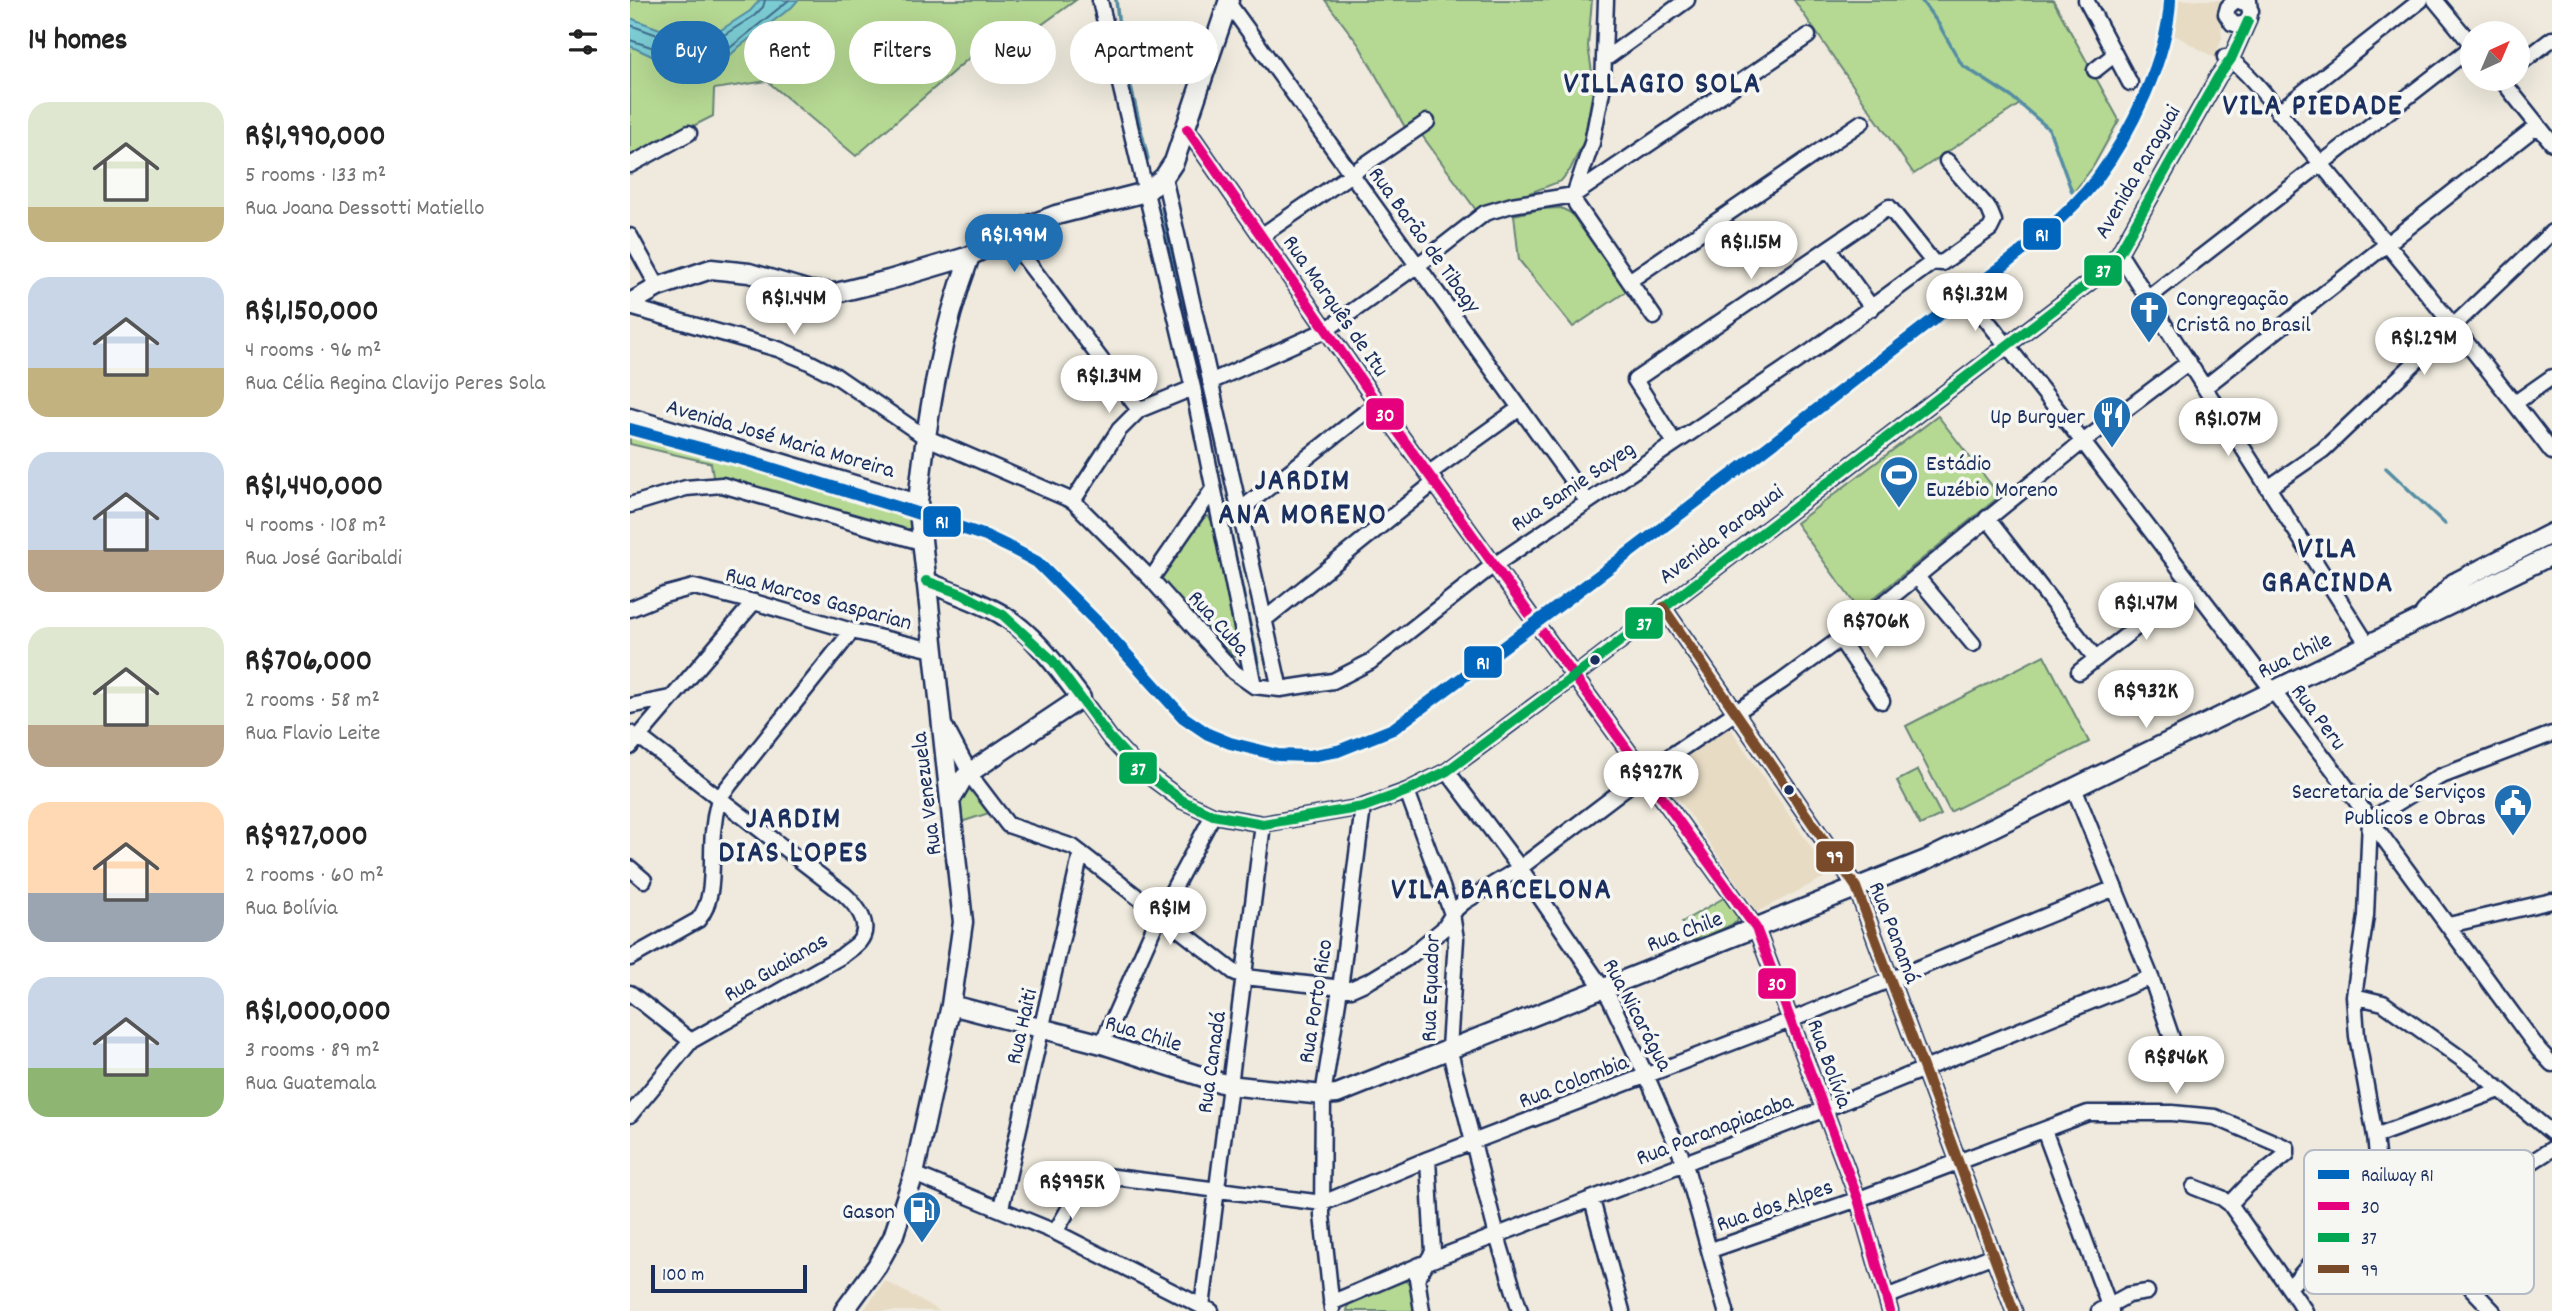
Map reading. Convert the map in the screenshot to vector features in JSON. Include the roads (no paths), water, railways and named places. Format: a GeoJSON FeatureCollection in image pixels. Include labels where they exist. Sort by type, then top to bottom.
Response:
{"type":"FeatureCollection","features":[{"type":"Feature","properties":{"kind":"main road"},"geometry":{"type":"LineString","coordinates":[[633,302],[657,286],[711,269],[749,274],[810,291],[836,293],[970,256],[1056,215],[1146,192],[1164,177],[1174,162],[1229,2]]}},
{"type":"Feature","properties":{"kind":"main road","name":"Rua Venezuela"},"geometry":{"type":"LineString","coordinates":[[844,1311],[877,1266],[893,1237],[914,1174],[951,1005],[963,922],[918,502],[936,368],[947,324],[970,256]]}},
{"type":"Feature","properties":{"kind":"main road","name":"Rua Chile"},"geometry":{"type":"LineString","coordinates":[[2453,595],[2475,570],[2552,533]]}},
{"type":"Feature","properties":{"kind":"main road","name":"Rua Chile"},"geometry":{"type":"LineString","coordinates":[[951,1005],[1102,1044],[1228,1085],[1323,1095],[1337,1094],[1926,860],[2368,645],[2453,595],[2552,555]]}},
{"type":"Feature","properties":{"kind":"main road","name":"Avenida Paraguai"},"geometry":{"type":"LineString","coordinates":[[926,581],[962,594],[1003,615],[1053,661],[1081,698]]}},
{"type":"Feature","properties":{"kind":"main road"},"geometry":{"type":"LineString","coordinates":[[950,801],[969,773],[1081,698]]}},
{"type":"Feature","properties":{"kind":"street"},"geometry":{"type":"LineString","coordinates":[[1606,0],[1605,59],[1592,143],[1574,195],[1576,204],[1654,317]]}},
{"type":"Feature","properties":{"kind":"street"},"geometry":{"type":"LineString","coordinates":[[1605,59],[1687,0]]}},
{"type":"Feature","properties":{"kind":"street"},"geometry":{"type":"LineString","coordinates":[[2086,0],[2130,83]]}},
{"type":"Feature","properties":{"kind":"street"},"geometry":{"type":"LineString","coordinates":[[2278,111],[2421,0]]}},
{"type":"Feature","properties":{"kind":"street"},"geometry":{"type":"LineString","coordinates":[[2435,0],[2460,30]]}},
{"type":"Feature","properties":{"kind":"street"},"geometry":{"type":"LineString","coordinates":[[1100,1],[1193,388],[1254,686]]}},
{"type":"Feature","properties":{"kind":"street"},"geometry":{"type":"LineString","coordinates":[[2236,1],[2247,6],[2238,25],[2228,9],[2236,1]]}},
{"type":"Feature","properties":{"kind":"street","name":"Rua Barão de Tibagy"},"geometry":{"type":"LineString","coordinates":[[1229,2],[1587,501]]}},
{"type":"Feature","properties":{"kind":"street","name":"Avenida Paraguai"},"geometry":{"type":"LineString","coordinates":[[1081,698],[1110,738],[1137,767],[1183,801],[1213,815],[1263,824],[1363,807],[1407,791],[1447,771],[2098,276],[2119,253],[2218,77],[2247,6]]}},
{"type":"Feature","properties":{"kind":"street","name":"Avenida Paraguai"},"geometry":{"type":"LineString","coordinates":[[2228,9],[2228,58]]}},
{"type":"Feature","properties":{"kind":"street"},"geometry":{"type":"LineString","coordinates":[[1210,382],[1326,330],[1485,213],[1512,205],[1574,195],[1808,36]]}},
{"type":"Feature","properties":{"kind":"street"},"geometry":{"type":"LineString","coordinates":[[2530,56],[2552,39]]}},
{"type":"Feature","properties":{"kind":"street"},"geometry":{"type":"LineString","coordinates":[[2095,70],[2114,55]]}},
{"type":"Feature","properties":{"kind":"street"},"geometry":{"type":"LineString","coordinates":[[2148,298],[2460,56]]}},
{"type":"Feature","properties":{"kind":"street"},"geometry":{"type":"LineString","coordinates":[[2228,58],[2278,111],[2321,163],[2552,452]]}},
{"type":"Feature","properties":{"kind":"street"},"geometry":{"type":"LineString","coordinates":[[2510,91],[2552,143]]}},
{"type":"Feature","properties":{"kind":"street"},"geometry":{"type":"LineString","coordinates":[[1261,236],[1427,122]]}},
{"type":"Feature","properties":{"kind":"street"},"geometry":{"type":"LineString","coordinates":[[1629,281],[1862,122]]}},
{"type":"Feature","properties":{"kind":"street"},"geometry":{"type":"LineString","coordinates":[[2205,387],[2537,126]]}},
{"type":"Feature","properties":{"kind":"street","name":"Rua Marquês de Itu"},"geometry":{"type":"LineString","coordinates":[[1187,128],[1377,403],[1574,676]]}},
{"type":"Feature","properties":{"kind":"street"},"geometry":{"type":"LineString","coordinates":[[630,165],[689,134]]}},
{"type":"Feature","properties":{"kind":"street","name":"Rua Samie Sayeg"},"geometry":{"type":"LineString","coordinates":[[1494,565],[1814,350],[1933,262],[1942,263],[1990,229],[1994,221],[1989,209],[1947,161]]}},
{"type":"Feature","properties":{"kind":"street"},"geometry":{"type":"LineString","coordinates":[[1164,177],[1280,690]]}},
{"type":"Feature","properties":{"kind":"street"},"geometry":{"type":"LineString","coordinates":[[1675,443],[1635,380],[1889,207],[1933,262]]}},
{"type":"Feature","properties":{"kind":"street"},"geometry":{"type":"LineString","coordinates":[[2268,488],[2323,450],[2552,232]]}},
{"type":"Feature","properties":{"kind":"street"},"geometry":{"type":"LineString","coordinates":[[630,236],[657,286]]}},
{"type":"Feature","properties":{"kind":"street"},"geometry":{"type":"LineString","coordinates":[[1008,236],[1139,410]]}},
{"type":"Feature","properties":{"kind":"street"},"geometry":{"type":"LineString","coordinates":[[1829,249],[1872,308]]}},
{"type":"Feature","properties":{"kind":"street"},"geometry":{"type":"LineString","coordinates":[[2119,253],[2368,645]]}},
{"type":"Feature","properties":{"kind":"street","name":"Rua Peru"},"geometry":{"type":"LineString","coordinates":[[1970,299],[2192,584],[2552,1064]]}},
{"type":"Feature","properties":{"kind":"street","name":"Rua Cuba"},"geometry":{"type":"LineString","coordinates":[[633,302],[807,361],[836,376],[925,437],[1073,501],[1151,579],[1234,673],[1254,686],[1280,690],[1333,681],[1370,662],[1494,565]]}},
{"type":"Feature","properties":{"kind":"street"},"geometry":{"type":"LineString","coordinates":[[1205,360],[1219,373],[1230,373]]}},
{"type":"Feature","properties":{"kind":"street"},"geometry":{"type":"LineString","coordinates":[[941,718],[969,773],[1008,825],[1073,847],[1234,972],[1245,977],[1350,989],[1371,980],[1409,957],[1443,929],[1452,914],[1464,902],[1520,868],[1645,773],[1840,639],[1987,517],[2189,362]]}},
{"type":"Feature","properties":{"kind":"street"},"geometry":{"type":"LineString","coordinates":[[2515,404],[2552,377]]}},
{"type":"Feature","properties":{"kind":"street"},"geometry":{"type":"LineString","coordinates":[[1073,501],[1119,430],[1139,410],[1193,388]]}},
{"type":"Feature","properties":{"kind":"street"},"geometry":{"type":"LineString","coordinates":[[1240,510],[1377,403]]}},
{"type":"Feature","properties":{"kind":"street"},"geometry":{"type":"LineString","coordinates":[[1264,620],[1431,478],[1520,408]]}},
{"type":"Feature","properties":{"kind":"street","name":"Avenida José Maria Moreira"},"geometry":{"type":"LineString","coordinates":[[630,416],[918,502]]}},
{"type":"Feature","properties":{"kind":"street"},"geometry":{"type":"LineString","coordinates":[[1234,484],[1238,490],[1245,492],[1265,490]]}},
{"type":"Feature","properties":{"kind":"street"},"geometry":{"type":"LineString","coordinates":[[630,505],[686,488],[722,485],[921,541]]}},
{"type":"Feature","properties":{"kind":"street"},"geometry":{"type":"LineString","coordinates":[[1151,579],[1213,489]]}},
{"type":"Feature","properties":{"kind":"street"},"geometry":{"type":"LineString","coordinates":[[1987,517],[2096,659]]}},
{"type":"Feature","properties":{"kind":"street"},"geometry":{"type":"LineString","coordinates":[[1917,577],[1973,645]]}},
{"type":"Feature","properties":{"kind":"street"},"geometry":{"type":"LineString","coordinates":[[2079,672],[2192,584]]}},
{"type":"Feature","properties":{"kind":"street","name":"Rua Marcos Gasparian"},"geometry":{"type":"LineString","coordinates":[[630,609],[664,595],[694,587],[852,631],[933,650]]}},
{"type":"Feature","properties":{"kind":"street"},"geometry":{"type":"LineString","coordinates":[[1257,588],[1269,602],[1286,602]]}},
{"type":"Feature","properties":{"kind":"street"},"geometry":{"type":"LineString","coordinates":[[632,739],[754,602]]}},
{"type":"Feature","properties":{"kind":"street","name":"Rua Panamá"},"geometry":{"type":"LineString","coordinates":[[1663,607],[1856,887],[2014,1311]]}},
{"type":"Feature","properties":{"kind":"street"},"geometry":{"type":"LineString","coordinates":[[630,958],[698,920],[703,914],[709,903],[713,831],[719,798],[852,631]]}},
{"type":"Feature","properties":{"kind":"street"},"geometry":{"type":"LineString","coordinates":[[1840,639],[1882,701]]}},
{"type":"Feature","properties":{"kind":"street","name":"Rua Bolívia"},"geometry":{"type":"LineString","coordinates":[[1574,676],[1756,928],[1858,1199],[1888,1304]]}},
{"type":"Feature","properties":{"kind":"street"},"geometry":{"type":"LineString","coordinates":[[630,706],[670,698]]}},
{"type":"Feature","properties":{"kind":"street"},"geometry":{"type":"LineString","coordinates":[[632,739],[646,742],[719,798]]}},
{"type":"Feature","properties":{"kind":"street"},"geometry":{"type":"LineString","coordinates":[[2376,1150],[2357,1037],[2354,996],[2366,916],[2370,820],[2439,777],[2550,739]]}},
{"type":"Feature","properties":{"kind":"street","name":"Rua Nicarágua"},"geometry":{"type":"LineString","coordinates":[[1447,771],[1520,868],[1603,988],[1647,1076],[1685,1164],[1726,1311]]}},
{"type":"Feature","properties":{"kind":"street"},"geometry":{"type":"LineString","coordinates":[[2074,788],[2152,981],[2178,1056]]}},
{"type":"Feature","properties":{"kind":"street","name":"Rua Equador"},"geometry":{"type":"LineString","coordinates":[[1407,791],[1452,914],[1456,939],[1449,1048],[1497,1236],[1520,1311]]}},
{"type":"Feature","properties":{"kind":"street","name":"Rua Guaianas"},"geometry":{"type":"LineString","coordinates":[[691,1041],[842,956],[861,941],[863,918],[856,906],[719,798]]}},
{"type":"Feature","properties":{"kind":"street","name":"Rua Porto Rico"},"geometry":{"type":"LineString","coordinates":[[1334,1304],[1322,1215],[1323,1095],[1340,989],[1363,807]]}},
{"type":"Feature","properties":{"kind":"street"},"geometry":{"type":"LineString","coordinates":[[1102,1044],[1159,916],[1213,815]]}},
{"type":"Feature","properties":{"kind":"street","name":"Rua Canadá"},"geometry":{"type":"LineString","coordinates":[[1206,1309],[1228,1085],[1245,977],[1263,824]]}},
{"type":"Feature","properties":{"kind":"street","name":"Rua Haiti"},"geometry":{"type":"LineString","coordinates":[[1000,1208],[1043,1029],[1081,853]]}},
{"type":"Feature","properties":{"kind":"street"},"geometry":{"type":"LineString","coordinates":[[630,868],[644,880]]}},
{"type":"Feature","properties":{"kind":"street","name":"Rua Colombia"},"geometry":{"type":"LineString","coordinates":[[1323,1203],[1428,1159],[1791,1020],[2115,888]]}},
{"type":"Feature","properties":{"kind":"street"},"geometry":{"type":"LineString","coordinates":[[2449,925],[2552,901]]}},
{"type":"Feature","properties":{"kind":"street","name":"Rua Paranapiacaba"},"geometry":{"type":"LineString","coordinates":[[1334,1304],[1427,1262],[1823,1110],[2144,980],[2152,981]]}},
{"type":"Feature","properties":{"kind":"street"},"geometry":{"type":"LineString","coordinates":[[630,993],[691,1041],[630,1115]]}},
{"type":"Feature","properties":{"kind":"street"},"geometry":{"type":"LineString","coordinates":[[2354,996],[2384,1003],[2473,1067],[2552,1133]]}},
{"type":"Feature","properties":{"kind":"street"},"geometry":{"type":"LineString","coordinates":[[2375,1136],[2500,1090]]}},
{"type":"Feature","properties":{"kind":"street","name":"Rua dos Alpes"},"geometry":{"type":"LineString","coordinates":[[1711,1250],[1858,1199],[2088,1113],[2172,1113],[2215,1117],[2287,1148],[2289,1151],[2248,1185],[2230,1204]]}},
{"type":"Feature","properties":{"kind":"street"},"geometry":{"type":"LineString","coordinates":[[2044,1130],[2106,1309],[2137,1292],[2147,1292]]}},
{"type":"Feature","properties":{"kind":"street"},"geometry":{"type":"LineString","coordinates":[[2534,1161],[2552,1149]]}},
{"type":"Feature","properties":{"kind":"street"},"geometry":{"type":"LineString","coordinates":[[1422,1311],[1417,1278],[1433,1252],[1428,1159]]}},
{"type":"Feature","properties":{"kind":"street"},"geometry":{"type":"LineString","coordinates":[[914,1174],[1055,1232],[1206,1309]]}},
{"type":"Feature","properties":{"kind":"street"},"geometry":{"type":"LineString","coordinates":[[1055,1232],[1084,1186],[1093,1178],[1106,1176],[1323,1203]]}},
{"type":"Feature","properties":{"kind":"street"},"geometry":{"type":"LineString","coordinates":[[2194,1187],[2230,1204],[2305,1311]]}},
{"type":"Feature","properties":{"kind":"street"},"geometry":{"type":"LineString","coordinates":[[1592,1200],[1622,1311]]}},
{"type":"Feature","properties":{"kind":"street"},"geometry":{"type":"LineString","coordinates":[[1888,1304],[1994,1255]]}},
{"type":"Feature","properties":{"kind":"street"},"geometry":{"type":"LineString","coordinates":[[2289,1288],[2304,1271]]}},
{"type":"Feature","properties":{"kind":"street"},"geometry":{"type":"LineString","coordinates":[[2476,1294],[2493,1311]]}},
{"type":"Feature","properties":{"kind":"water"},"geometry":{"type":"Polygon","coordinates":[[[760,0],[798,0],[773,21],[744,21],[744,43],[730,55],[730,24],[750,11],[760,0]]]}},
{"type":"Feature","properties":{"kind":"water"},"geometry":{"type":"Polygon","coordinates":[[[630,18],[651,26],[651,56],[630,46],[630,18]]]}},
{"type":"Feature","properties":{"kind":"waterway"},"geometry":{"type":"LineString","coordinates":[[1116,0],[1121,45],[1148,159]]}},
{"type":"Feature","properties":{"kind":"waterway"},"geometry":{"type":"LineString","coordinates":[[1921,0],[1938,23],[1962,65],[2013,98],[2049,129],[2072,192]]}},
{"type":"Feature","properties":{"kind":"waterway"},"geometry":{"type":"LineString","coordinates":[[1162,208],[1260,672]]}},
{"type":"Feature","properties":{"kind":"waterway"},"geometry":{"type":"LineString","coordinates":[[2386,468],[2445,524]]}},
{"type":"Feature","properties":{"kind":"rail line","name":"R1"},"geometry":{"type":"LineString","coordinates":[[630,429],[748,461],[986,536],[1037,562],[1101,626],[1183,717],[1208,734],[1230,743],[1278,755],[1310,756],[1338,751],[1393,729],[1751,460],[2058,221],[2096,180],[2134,118],[2155,70],[2168,22],[2170,0]]}},
{"type":"Feature","properties":{"kind":"place","name":"Congregação Cristâ no Brasil"},"geometry":{"type":"Point","coordinates":[2149,344]}},
{"type":"Feature","properties":{"kind":"place","name":"Up Burguer"},"geometry":{"type":"Point","coordinates":[2112,449]}},
{"type":"Feature","properties":{"kind":"place","name":"Estádio Euzébio Moreno"},"geometry":{"type":"Point","coordinates":[1899,509]}},
{"type":"Feature","properties":{"kind":"place","name":"Secretaria de Serviços Publicos e Obras"},"geometry":{"type":"Point","coordinates":[2513,837]}},
{"type":"Feature","properties":{"kind":"place","name":"Gason"},"geometry":{"type":"Point","coordinates":[922,1244]}},
{"type":"Feature","properties":{"kind":"district","name":"VILLAGIO SOLA"},"geometry":{"type":"Point","coordinates":[1663,82]}},
{"type":"Feature","properties":{"kind":"district","name":"VILA PIEDADE"},"geometry":{"type":"Point","coordinates":[2313,104]}},
{"type":"Feature","properties":{"kind":"district","name":"JARDIM ANA MORENO"},"geometry":{"type":"Point","coordinates":[1303,496]}},
{"type":"Feature","properties":{"kind":"district","name":"VILA GRACINDA"},"geometry":{"type":"Point","coordinates":[2328,564]}},
{"type":"Feature","properties":{"kind":"district","name":"JARDIM DIAS LOPES"},"geometry":{"type":"Point","coordinates":[794,834]}},
{"type":"Feature","properties":{"kind":"district","name":"VILA BARCELONA"},"geometry":{"type":"Point","coordinates":[1502,888]}}]}
